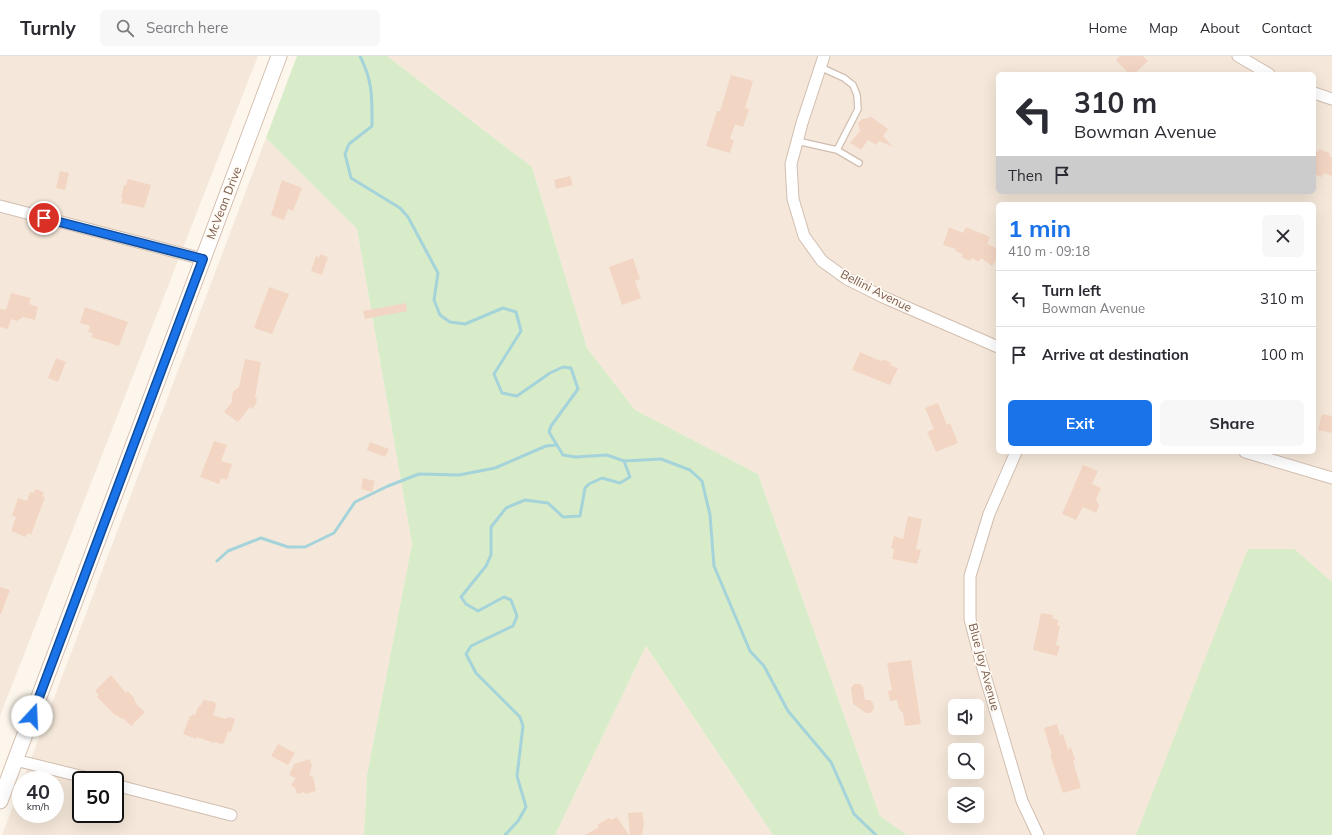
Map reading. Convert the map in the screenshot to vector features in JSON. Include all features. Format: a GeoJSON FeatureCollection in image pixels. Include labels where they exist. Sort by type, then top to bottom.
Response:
{"type":"FeatureCollection","features":[{"type":"Feature","properties":{"kind":"main road","name":"McVean Drive"},"geometry":{"type":"LineString","coordinates":[[0,801],[279,56]]}},
{"type":"Feature","properties":{"kind":"street","name":"Bellini Avenue"},"geometry":{"type":"LineString","coordinates":[[824,56],[791,164],[793,200],[804,236],[822,261],[847,278],[883,297],[996,346]]}},
{"type":"Feature","properties":{"kind":"street"},"geometry":{"type":"LineString","coordinates":[[1238,56],[1266,72]]}},
{"type":"Feature","properties":{"kind":"street"},"geometry":{"type":"LineString","coordinates":[[1316,94],[1332,99]]}},
{"type":"Feature","properties":{"kind":"street"},"geometry":{"type":"LineString","coordinates":[[0,206],[203,259]]}},
{"type":"Feature","properties":{"kind":"street","name":"Blue Jay Avenue"},"geometry":{"type":"LineString","coordinates":[[1015,454],[989,514],[970,576],[970,619],[981,662],[1022,801],[1038,835]]}},
{"type":"Feature","properties":{"kind":"street"},"geometry":{"type":"LineString","coordinates":[[1252,454],[1332,478]]}},
{"type":"Feature","properties":{"kind":"street"},"geometry":{"type":"LineString","coordinates":[[15,760],[72,774]]}},
{"type":"Feature","properties":{"kind":"street"},"geometry":{"type":"LineString","coordinates":[[124,787],[231,815]]}},
{"type":"Feature","properties":{"kind":"lane"},"geometry":{"type":"LineString","coordinates":[[820,68],[844,78],[853,85],[857,95],[858,109],[838,150]]}},
{"type":"Feature","properties":{"kind":"lane"},"geometry":{"type":"LineString","coordinates":[[797,141],[838,150],[859,163]]}},
{"type":"Feature","properties":{"kind":"shaded area"},"geometry":{"type":"Polygon","coordinates":[[[0,56],[258,56],[0,716],[0,56]]]}},
{"type":"Feature","properties":{"kind":"shaded area"},"geometry":{"type":"Polygon","coordinates":[[[387,56],[1332,56],[1332,835],[907,835],[880,816],[758,474],[635,410],[587,348],[532,167],[387,56]]]}},
{"type":"Feature","properties":{"kind":"shaded area"},"geometry":{"type":"Polygon","coordinates":[[[266,138],[357,229],[412,544],[367,775],[364,835],[2,835],[12,809],[12,823],[64,823],[64,771],[26,771],[266,138]]]}},
{"type":"Feature","properties":{"kind":"shaded area"},"geometry":{"type":"Polygon","coordinates":[[[646,646],[773,835],[555,835],[646,646]]]}},
{"type":"Feature","properties":{"kind":"green space"},"geometry":{"type":"Polygon","coordinates":[[[297,56],[387,56],[532,167],[587,348],[635,410],[758,474],[880,816],[907,835],[773,835],[646,646],[555,835],[364,835],[367,775],[412,544],[357,229],[266,138],[297,56]]]}},
{"type":"Feature","properties":{"kind":"green space"},"geometry":{"type":"Polygon","coordinates":[[[1248,549],[1294,549],[1332,582],[1332,835],[1136,835],[1248,549]]]}},
{"type":"Feature","properties":{"kind":"building"},"geometry":{"type":"Polygon","coordinates":[[[1120,56],[1143,56],[1148,61],[1136,72],[1127,72],[1116,60],[1120,56]]]}},
{"type":"Feature","properties":{"kind":"building"},"geometry":{"type":"Polygon","coordinates":[[[731,75],[753,81],[745,108],[749,109],[743,127],[735,124],[730,139],[734,140],[730,153],[706,146],[717,111],[720,111],[731,75]]]}},
{"type":"Feature","properties":{"kind":"building"},"geometry":{"type":"Polygon","coordinates":[[[870,116],[888,129],[883,136],[893,147],[879,141],[876,145],[868,140],[861,150],[850,143],[860,131],[858,123],[862,119],[869,118],[870,116]]]}},
{"type":"Feature","properties":{"kind":"building"},"geometry":{"type":"Polygon","coordinates":[[[1319,149],[1330,153],[1329,156],[1332,157],[1332,176],[1324,173],[1322,177],[1316,175],[1316,151],[1319,152],[1319,149]]]}},
{"type":"Feature","properties":{"kind":"building"},"geometry":{"type":"Polygon","coordinates":[[[60,171],[69,173],[65,190],[56,188],[60,171]]]}},
{"type":"Feature","properties":{"kind":"building"},"geometry":{"type":"Polygon","coordinates":[[[570,176],[573,185],[556,189],[554,180],[570,176]]]}},
{"type":"Feature","properties":{"kind":"building"},"geometry":{"type":"Polygon","coordinates":[[[128,179],[151,185],[144,208],[121,203],[124,185],[126,185],[128,179]]]}},
{"type":"Feature","properties":{"kind":"building"},"geometry":{"type":"Polygon","coordinates":[[[282,180],[302,188],[293,211],[288,209],[284,220],[271,215],[282,180]]]}},
{"type":"Feature","properties":{"kind":"building"},"geometry":{"type":"Polygon","coordinates":[[[949,227],[963,233],[966,227],[990,237],[987,244],[996,248],[996,260],[992,266],[981,258],[979,262],[972,258],[970,261],[961,257],[963,254],[955,251],[956,249],[943,245],[949,227]]]}},
{"type":"Feature","properties":{"kind":"building"},"geometry":{"type":"Polygon","coordinates":[[[320,254],[328,257],[322,275],[311,271],[316,256],[319,258],[320,254]]]}},
{"type":"Feature","properties":{"kind":"building"},"geometry":{"type":"Polygon","coordinates":[[[633,258],[640,279],[635,281],[641,298],[622,305],[609,267],[633,258]]]}},
{"type":"Feature","properties":{"kind":"building"},"geometry":{"type":"Polygon","coordinates":[[[269,287],[289,294],[272,334],[254,328],[269,287]]]}},
{"type":"Feature","properties":{"kind":"building"},"geometry":{"type":"Polygon","coordinates":[[[11,293],[31,298],[29,304],[38,307],[35,320],[23,317],[17,321],[11,319],[8,329],[0,327],[0,309],[6,310],[11,293]]]}},
{"type":"Feature","properties":{"kind":"building"},"geometry":{"type":"Polygon","coordinates":[[[406,303],[407,311],[365,319],[363,311],[406,303]]]}},
{"type":"Feature","properties":{"kind":"building"},"geometry":{"type":"Polygon","coordinates":[[[85,307],[128,322],[119,346],[91,337],[93,334],[88,332],[90,326],[80,323],[85,307]]]}},
{"type":"Feature","properties":{"kind":"building"},"geometry":{"type":"Polygon","coordinates":[[[860,352],[876,359],[883,361],[883,359],[891,363],[890,365],[898,368],[890,385],[852,370],[860,352]]]}},
{"type":"Feature","properties":{"kind":"building"},"geometry":{"type":"Polygon","coordinates":[[[56,358],[66,362],[58,382],[48,378],[56,358]]]}},
{"type":"Feature","properties":{"kind":"building"},"geometry":{"type":"Polygon","coordinates":[[[245,359],[261,362],[255,397],[257,398],[256,404],[252,409],[250,407],[238,422],[224,412],[232,402],[233,392],[239,387],[245,359]]]}},
{"type":"Feature","properties":{"kind":"building"},"geometry":{"type":"Polygon","coordinates":[[[938,403],[947,425],[950,423],[958,443],[936,452],[927,432],[934,429],[925,408],[938,403]]]}},
{"type":"Feature","properties":{"kind":"building"},"geometry":{"type":"Polygon","coordinates":[[[1322,414],[1332,416],[1332,433],[1318,430],[1322,414]]]}},
{"type":"Feature","properties":{"kind":"building"},"geometry":{"type":"Polygon","coordinates":[[[214,441],[227,445],[221,461],[232,464],[227,480],[221,478],[219,484],[200,477],[214,441]]]}},
{"type":"Feature","properties":{"kind":"building"},"geometry":{"type":"Polygon","coordinates":[[[370,442],[389,449],[385,457],[367,450],[370,442]]]}},
{"type":"Feature","properties":{"kind":"building"},"geometry":{"type":"Polygon","coordinates":[[[1083,465],[1098,471],[1092,484],[1101,488],[1096,499],[1099,506],[1096,513],[1083,507],[1076,520],[1062,514],[1083,465]]]}},
{"type":"Feature","properties":{"kind":"building"},"geometry":{"type":"Polygon","coordinates":[[[363,478],[375,481],[372,492],[361,489],[363,478]]]}},
{"type":"Feature","properties":{"kind":"building"},"geometry":{"type":"Polygon","coordinates":[[[35,489],[44,492],[42,496],[45,497],[31,535],[27,533],[26,537],[11,531],[16,517],[12,516],[18,498],[27,501],[30,492],[34,493],[35,489]]]}},
{"type":"Feature","properties":{"kind":"building"},"geometry":{"type":"Polygon","coordinates":[[[908,516],[922,519],[916,549],[921,550],[917,564],[892,559],[894,549],[891,548],[894,536],[903,539],[908,516]]]}},
{"type":"Feature","properties":{"kind":"building"},"geometry":{"type":"Polygon","coordinates":[[[0,587],[10,590],[1,614],[0,614],[0,587]]]}},
{"type":"Feature","properties":{"kind":"building"},"geometry":{"type":"Polygon","coordinates":[[[1041,613],[1053,615],[1052,618],[1058,620],[1057,625],[1060,626],[1056,645],[1060,646],[1057,656],[1033,650],[1041,613]]]}},
{"type":"Feature","properties":{"kind":"building"},"geometry":{"type":"Polygon","coordinates":[[[911,660],[921,724],[905,726],[903,713],[899,709],[897,700],[890,701],[888,691],[892,690],[887,663],[911,660]]]}},
{"type":"Feature","properties":{"kind":"building"},"geometry":{"type":"Polygon","coordinates":[[[111,675],[126,693],[128,691],[134,698],[136,704],[145,712],[131,726],[123,718],[121,719],[117,715],[116,716],[97,697],[99,695],[95,691],[111,675]]]}},
{"type":"Feature","properties":{"kind":"building"},"geometry":{"type":"Polygon","coordinates":[[[854,684],[860,684],[863,687],[865,700],[870,700],[873,703],[874,708],[871,713],[866,713],[853,704],[851,688],[854,684]]]}},
{"type":"Feature","properties":{"kind":"building"},"geometry":{"type":"Polygon","coordinates":[[[203,700],[215,702],[216,706],[213,715],[225,719],[229,717],[235,719],[231,732],[228,731],[224,743],[214,743],[183,734],[190,716],[192,716],[192,714],[195,715],[203,700]]]}},
{"type":"Feature","properties":{"kind":"building"},"geometry":{"type":"Polygon","coordinates":[[[1057,724],[1060,735],[1063,734],[1068,750],[1071,747],[1075,760],[1073,761],[1081,788],[1063,793],[1050,755],[1052,755],[1044,728],[1057,724]]]}},
{"type":"Feature","properties":{"kind":"building"},"geometry":{"type":"Polygon","coordinates":[[[278,744],[295,753],[288,765],[271,756],[278,744]]]}},
{"type":"Feature","properties":{"kind":"building"},"geometry":{"type":"Polygon","coordinates":[[[310,759],[312,766],[309,775],[313,777],[316,791],[305,794],[304,792],[297,794],[295,788],[291,785],[296,778],[289,775],[294,764],[310,759]]]}},
{"type":"Feature","properties":{"kind":"building"},"geometry":{"type":"Polygon","coordinates":[[[642,812],[644,823],[642,835],[630,835],[628,813],[642,812]]]}},
{"type":"Feature","properties":{"kind":"building"},"geometry":{"type":"Polygon","coordinates":[[[617,817],[629,835],[585,835],[599,827],[597,825],[609,818],[611,820],[617,817]]]}},
{"type":"Feature","properties":{"kind":"waterway"},"geometry":{"type":"LineString","coordinates":[[360,56],[370,82],[372,126],[349,144],[345,154],[351,178],[400,208],[408,217],[438,273],[434,300],[440,315],[450,322],[465,324],[503,308],[516,312],[521,331],[494,374],[502,393],[517,396],[550,373],[563,367],[571,368],[578,389],[551,426],[549,432],[563,455],[575,457],[607,455],[624,461],[661,459],[690,470],[702,481],[710,515],[714,566],[750,651],[764,666],[788,711],[831,762],[854,814],[876,835]]}},
{"type":"Feature","properties":{"kind":"waterway"},"geometry":{"type":"LineString","coordinates":[[217,561],[228,551],[261,538],[288,547],[305,547],[334,533],[355,502],[388,486],[419,474],[459,475],[495,468],[546,446],[556,445]]}},
{"type":"Feature","properties":{"kind":"waterway"},"geometry":{"type":"LineString","coordinates":[[505,835],[518,821],[526,807],[517,776],[523,726],[520,717],[476,673],[466,654],[471,646],[513,626],[517,616],[511,600],[504,597],[478,611],[466,604],[461,597],[486,566],[491,555],[491,527],[506,508],[525,500],[548,503],[563,517],[580,516],[585,488],[589,484],[602,478],[620,483],[630,477],[624,461]]}},
{"type":"Feature","properties":{"kind":"route"},"geometry":{"type":"LineString","coordinates":[[32,716],[203,259],[44,218]]}}]}
